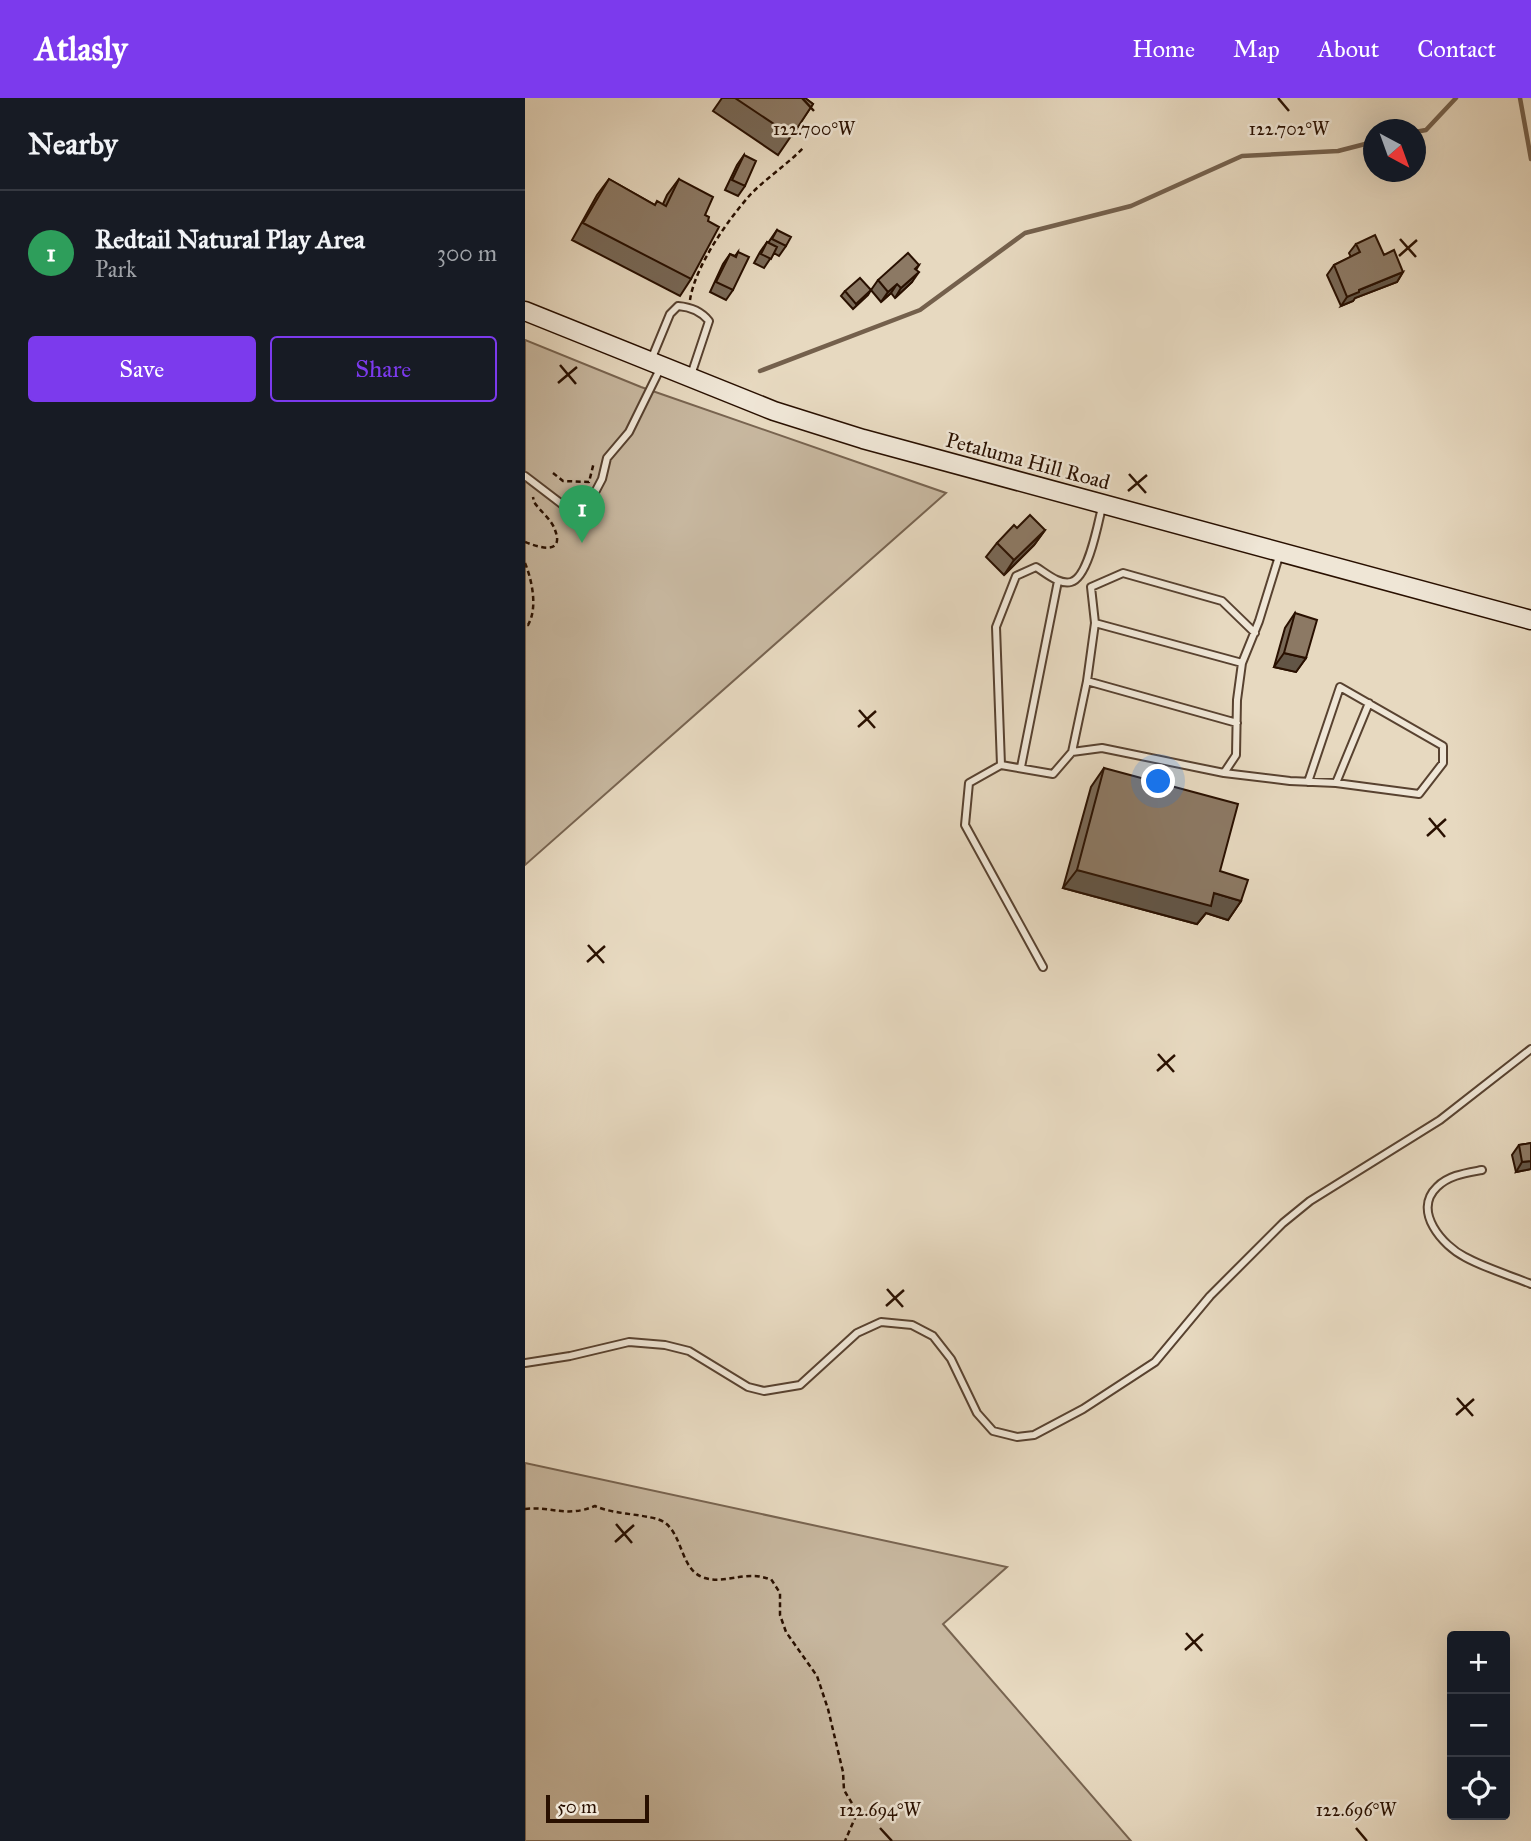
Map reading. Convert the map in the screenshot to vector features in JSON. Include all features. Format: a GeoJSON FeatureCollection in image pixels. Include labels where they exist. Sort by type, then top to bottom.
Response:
{"type":"FeatureCollection","features":[{"type":"Feature","properties":{"kind":"main road","name":"Petaluma Hill Road"},"geometry":{"type":"LineString","coordinates":[[525,311],[775,411],[863,439],[1531,620]]}},
{"type":"Feature","properties":{"kind":"lane"},"geometry":{"type":"LineString","coordinates":[[525,476],[563,505],[583,504],[592,498],[602,480],[607,458],[629,432],[656,364],[670,314],[678,306],[689,307],[703,314],[709,321],[690,377]]}},
{"type":"Feature","properties":{"kind":"lane"},"geometry":{"type":"LineString","coordinates":[[1001,765],[996,627],[1016,576],[1036,567],[1058,581],[1072,582],[1083,574],[1103,506]]}},
{"type":"Feature","properties":{"kind":"lane"},"geometry":{"type":"LineString","coordinates":[[1224,773],[1236,755],[1242,663],[1255,633],[1280,553]]}},
{"type":"Feature","properties":{"kind":"lane"},"geometry":{"type":"LineString","coordinates":[[1091,587],[1123,573],[1222,601],[1255,633]]}},
{"type":"Feature","properties":{"kind":"lane"},"geometry":{"type":"LineString","coordinates":[[1043,967],[965,825],[968,782],[1001,765],[1053,774],[1072,751],[1087,681],[1095,623],[1091,587],[1083,574]]}},
{"type":"Feature","properties":{"kind":"lane"},"geometry":{"type":"LineString","coordinates":[[1021,767],[1058,581]]}},
{"type":"Feature","properties":{"kind":"lane"},"geometry":{"type":"LineString","coordinates":[[1095,623],[1242,663]]}},
{"type":"Feature","properties":{"kind":"lane"},"geometry":{"type":"LineString","coordinates":[[1087,681],[1237,723]]}},
{"type":"Feature","properties":{"kind":"lane"},"geometry":{"type":"LineString","coordinates":[[1072,751],[1102,748],[1224,773],[1419,794],[1443,763],[1443,746],[1340,687],[1308,782]]}},
{"type":"Feature","properties":{"kind":"lane"},"geometry":{"type":"LineString","coordinates":[[1336,783],[1369,703]]}},
{"type":"Feature","properties":{"kind":"lane"},"geometry":{"type":"LineString","coordinates":[[525,1363],[629,1342],[665,1345],[689,1351],[748,1387],[764,1391],[800,1385],[857,1333],[881,1322],[912,1325],[933,1336],[945,1352],[977,1413],[993,1431],[1017,1437],[1034,1435],[1083,1409],[1155,1362],[1210,1297],[1283,1223],[1310,1201],[1440,1119],[1531,1049]]}},
{"type":"Feature","properties":{"kind":"lane"},"geometry":{"type":"LineString","coordinates":[[1482,1170],[1454,1176],[1436,1188],[1429,1203],[1428,1218],[1441,1240],[1464,1257],[1531,1284]]}},
{"type":"Feature","properties":{"kind":"path"},"geometry":{"type":"LineString","coordinates":[[689,307],[692,288],[717,240],[751,194],[787,165],[804,147]]}},
{"type":"Feature","properties":{"kind":"path"},"geometry":{"type":"LineString","coordinates":[[553,473],[563,481],[589,482],[594,462]]}},
{"type":"Feature","properties":{"kind":"path"},"geometry":{"type":"LineString","coordinates":[[525,499],[533,497],[556,531],[556,542],[547,550],[525,542]]}},
{"type":"Feature","properties":{"kind":"path"},"geometry":{"type":"LineString","coordinates":[[525,563],[531,578],[533,617],[528,625],[525,624]]}},
{"type":"Feature","properties":{"kind":"path"},"geometry":{"type":"LineString","coordinates":[[525,1509],[568,1513],[595,1506],[608,1512],[664,1522],[675,1535],[690,1568],[705,1578],[754,1575],[771,1579],[780,1593],[780,1615],[786,1632],[817,1676],[828,1709],[843,1772],[844,1790],[853,1805],[855,1818],[845,1841]]}},
{"type":"Feature","properties":{"kind":"shaded area"},"geometry":{"type":"Polygon","coordinates":[[[525,340],[641,387],[946,493],[525,865],[525,340]]]}},
{"type":"Feature","properties":{"kind":"shaded area"},"geometry":{"type":"Polygon","coordinates":[[[525,1463],[1007,1567],[943,1624],[1131,1841],[525,1841],[525,1463]]]}},
{"type":"Feature","properties":{"kind":"building"},"geometry":{"type":"Polygon","coordinates":[[[735,98],[805,98],[813,104],[792,136],[735,98]]]}},
{"type":"Feature","properties":{"kind":"building"},"geometry":{"type":"Polygon","coordinates":[[[744,155],[756,161],[745,186],[732,180],[744,155]]]}},
{"type":"Feature","properties":{"kind":"building"},"geometry":{"type":"Polygon","coordinates":[[[609,179],[655,205],[657,201],[666,206],[679,179],[713,197],[705,215],[709,217],[708,221],[719,227],[691,279],[583,223],[609,179]]]}},
{"type":"Feature","properties":{"kind":"building"},"geometry":{"type":"Polygon","coordinates":[[[777,230],[791,237],[786,246],[772,239],[777,230]]]}},
{"type":"Feature","properties":{"kind":"building"},"geometry":{"type":"Polygon","coordinates":[[[1375,235],[1384,255],[1394,250],[1403,272],[1347,297],[1334,265],[1360,252],[1356,244],[1375,235]]]}},
{"type":"Feature","properties":{"kind":"building"},"geometry":{"type":"Polygon","coordinates":[[[767,242],[777,247],[771,259],[761,254],[767,242]]]}},
{"type":"Feature","properties":{"kind":"building"},"geometry":{"type":"Polygon","coordinates":[[[738,252],[749,257],[733,290],[716,282],[730,254],[736,257],[738,252]]]}},
{"type":"Feature","properties":{"kind":"building"},"geometry":{"type":"Polygon","coordinates":[[[908,253],[919,265],[915,269],[919,272],[901,288],[897,284],[888,292],[878,280],[908,253]]]}},
{"type":"Feature","properties":{"kind":"building"},"geometry":{"type":"Polygon","coordinates":[[[860,278],[871,290],[856,304],[845,291],[860,278]]]}},
{"type":"Feature","properties":{"kind":"building"},"geometry":{"type":"Polygon","coordinates":[[[1030,515],[1045,530],[1014,560],[997,543],[1014,525],[1017,528],[1030,515]]]}},
{"type":"Feature","properties":{"kind":"building"},"geometry":{"type":"Polygon","coordinates":[[[1295,613],[1317,620],[1306,658],[1284,653],[1295,613]]]}},
{"type":"Feature","properties":{"kind":"building"},"geometry":{"type":"Polygon","coordinates":[[[1104,768],[1238,804],[1220,871],[1248,880],[1241,901],[1214,893],[1211,906],[1077,870],[1104,768]]]}},
{"type":"Feature","properties":{"kind":"building"},"geometry":{"type":"Polygon","coordinates":[[[1531,1143],[1531,1161],[1522,1162],[1519,1145],[1531,1143]]]}},
{"type":"Feature","properties":{"kind":"waterway"},"geometry":{"type":"LineString","coordinates":[[1426,130],[1456,98]]}},
{"type":"Feature","properties":{"kind":"waterway"},"geometry":{"type":"LineString","coordinates":[[1520,98],[1531,159]]}},
{"type":"Feature","properties":{"kind":"waterway"},"geometry":{"type":"LineString","coordinates":[[760,371],[920,310],[1025,233],[1131,206],[1242,156],[1338,151],[1363,145]]}},
{"type":"Feature","properties":{"kind":"place","name":"Redtail Natural Play Area"},"geometry":{"type":"Point","coordinates":[582,543]}}]}
